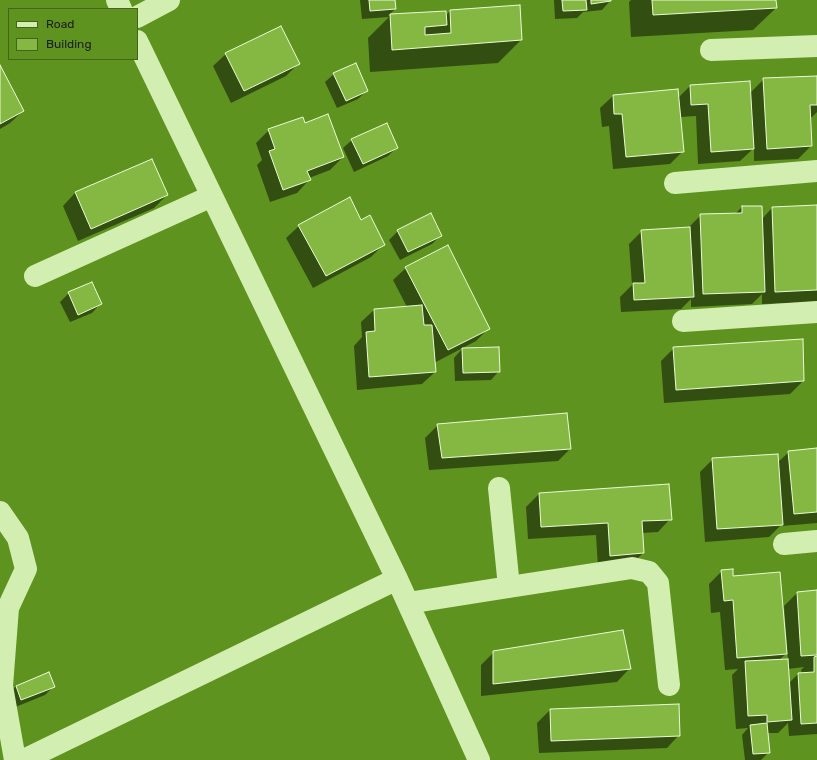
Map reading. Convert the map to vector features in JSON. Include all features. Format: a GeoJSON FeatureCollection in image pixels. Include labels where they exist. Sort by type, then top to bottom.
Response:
{"type":"FeatureCollection","features":[{"type":"Feature","properties":{"kind":"street"},"geometry":{"type":"LineString","coordinates":[[138,16],[169,0]]}},
{"type":"Feature","properties":{"kind":"street"},"geometry":{"type":"LineString","coordinates":[[138,44],[408,603],[479,760]]}},
{"type":"Feature","properties":{"kind":"street"},"geometry":{"type":"LineString","coordinates":[[712,50],[817,46]]}},
{"type":"Feature","properties":{"kind":"street"},"geometry":{"type":"LineString","coordinates":[[675,183],[817,171]]}},
{"type":"Feature","properties":{"kind":"street"},"geometry":{"type":"LineString","coordinates":[[35,276],[212,196]]}},
{"type":"Feature","properties":{"kind":"street"},"geometry":{"type":"LineString","coordinates":[[683,321],[817,312]]}},
{"type":"Feature","properties":{"kind":"street"},"geometry":{"type":"LineString","coordinates":[[499,488],[509,587]]}},
{"type":"Feature","properties":{"kind":"street"},"geometry":{"type":"LineString","coordinates":[[0,512],[18,538],[26,569],[8,608],[2,686],[15,760]]}},
{"type":"Feature","properties":{"kind":"street"},"geometry":{"type":"LineString","coordinates":[[784,544],[817,541]]}},
{"type":"Feature","properties":{"kind":"street"},"geometry":{"type":"LineString","coordinates":[[408,603],[632,568],[649,572],[658,583],[669,685]]}},
{"type":"Feature","properties":{"kind":"street"},"geometry":{"type":"LineString","coordinates":[[24,760],[396,579]]}},
{"type":"Feature","properties":{"kind":"building"},"geometry":{"type":"Polygon","coordinates":[[[369,0],[395,0],[396,9],[370,11],[369,0]]]}},
{"type":"Feature","properties":{"kind":"building"},"geometry":{"type":"Polygon","coordinates":[[[562,0],[586,0],[587,10],[563,11],[562,0]]]}},
{"type":"Feature","properties":{"kind":"building"},"geometry":{"type":"Polygon","coordinates":[[[591,0],[611,0],[611,1],[591,4],[591,0]]]}},
{"type":"Feature","properties":{"kind":"building"},"geometry":{"type":"Polygon","coordinates":[[[652,0],[776,0],[777,8],[653,15],[652,0]]]}},
{"type":"Feature","properties":{"kind":"building"},"geometry":{"type":"Polygon","coordinates":[[[520,5],[522,40],[392,50],[390,14],[446,11],[447,25],[425,27],[425,35],[451,33],[450,10],[520,5]]]}},
{"type":"Feature","properties":{"kind":"building"},"geometry":{"type":"Polygon","coordinates":[[[281,26],[300,64],[244,91],[225,53],[281,26]]]}},
{"type":"Feature","properties":{"kind":"building"},"geometry":{"type":"Polygon","coordinates":[[[356,63],[368,91],[346,101],[333,73],[356,63]]]}},
{"type":"Feature","properties":{"kind":"building"},"geometry":{"type":"Polygon","coordinates":[[[0,65],[24,111],[0,124],[0,65]]]}},
{"type":"Feature","properties":{"kind":"building"},"geometry":{"type":"Polygon","coordinates":[[[817,76],[817,105],[810,105],[812,146],[767,149],[763,78],[817,76]]]}},
{"type":"Feature","properties":{"kind":"building"},"geometry":{"type":"Polygon","coordinates":[[[750,81],[754,149],[711,152],[708,104],[691,105],[690,85],[750,81]]]}},
{"type":"Feature","properties":{"kind":"building"},"geometry":{"type":"Polygon","coordinates":[[[678,89],[684,152],[626,157],[622,114],[614,114],[613,95],[678,89]]]}},
{"type":"Feature","properties":{"kind":"building"},"geometry":{"type":"Polygon","coordinates":[[[328,114],[344,157],[307,171],[311,180],[283,190],[269,151],[275,149],[268,129],[303,117],[305,123],[328,114]]]}},
{"type":"Feature","properties":{"kind":"building"},"geometry":{"type":"Polygon","coordinates":[[[387,123],[398,148],[363,164],[351,139],[387,123]]]}},
{"type":"Feature","properties":{"kind":"building"},"geometry":{"type":"Polygon","coordinates":[[[152,159],[168,195],[91,229],[75,192],[152,159]]]}},
{"type":"Feature","properties":{"kind":"building"},"geometry":{"type":"Polygon","coordinates":[[[350,197],[361,220],[370,215],[385,245],[326,276],[298,225],[350,197]]]}},
{"type":"Feature","properties":{"kind":"building"},"geometry":{"type":"Polygon","coordinates":[[[817,205],[817,290],[775,292],[772,207],[817,205]]]}},
{"type":"Feature","properties":{"kind":"building"},"geometry":{"type":"Polygon","coordinates":[[[742,206],[762,206],[765,292],[703,294],[700,214],[742,213],[742,206]]]}},
{"type":"Feature","properties":{"kind":"building"},"geometry":{"type":"Polygon","coordinates":[[[431,213],[442,236],[408,252],[397,230],[431,213]]]}},
{"type":"Feature","properties":{"kind":"building"},"geometry":{"type":"Polygon","coordinates":[[[690,227],[694,297],[634,300],[633,283],[645,283],[641,230],[690,227]]]}},
{"type":"Feature","properties":{"kind":"building"},"geometry":{"type":"Polygon","coordinates":[[[448,245],[490,329],[448,350],[405,267],[448,245]]]}},
{"type":"Feature","properties":{"kind":"building"},"geometry":{"type":"Polygon","coordinates":[[[92,282],[102,304],[78,315],[68,292],[92,282]]]}},
{"type":"Feature","properties":{"kind":"building"},"geometry":{"type":"Polygon","coordinates":[[[422,305],[424,325],[432,325],[436,372],[369,377],[366,332],[375,331],[374,309],[422,305]]]}},
{"type":"Feature","properties":{"kind":"building"},"geometry":{"type":"Polygon","coordinates":[[[803,339],[804,381],[676,390],[673,347],[803,339]]]}},
{"type":"Feature","properties":{"kind":"building"},"geometry":{"type":"Polygon","coordinates":[[[499,347],[500,372],[463,373],[462,348],[499,347]]]}},
{"type":"Feature","properties":{"kind":"building"},"geometry":{"type":"Polygon","coordinates":[[[567,413],[571,449],[442,458],[437,424],[567,413]]]}},
{"type":"Feature","properties":{"kind":"building"},"geometry":{"type":"Polygon","coordinates":[[[817,448],[817,512],[794,514],[788,451],[817,448]]]}},
{"type":"Feature","properties":{"kind":"building"},"geometry":{"type":"Polygon","coordinates":[[[778,454],[783,525],[717,529],[712,458],[778,454]]]}},
{"type":"Feature","properties":{"kind":"building"},"geometry":{"type":"Polygon","coordinates":[[[669,484],[672,520],[642,521],[644,553],[610,556],[608,523],[541,527],[539,493],[669,484]]]}},
{"type":"Feature","properties":{"kind":"building"},"geometry":{"type":"Polygon","coordinates":[[[733,569],[733,576],[780,572],[787,654],[737,658],[733,600],[724,601],[721,570],[733,569]]]}},
{"type":"Feature","properties":{"kind":"building"},"geometry":{"type":"Polygon","coordinates":[[[817,590],[817,655],[801,656],[797,592],[817,590]]]}},
{"type":"Feature","properties":{"kind":"building"},"geometry":{"type":"Polygon","coordinates":[[[623,630],[631,669],[493,684],[493,651],[623,630]]]}},
{"type":"Feature","properties":{"kind":"building"},"geometry":{"type":"Polygon","coordinates":[[[817,656],[817,723],[801,724],[798,673],[814,672],[814,657],[817,656]]]}},
{"type":"Feature","properties":{"kind":"building"},"geometry":{"type":"Polygon","coordinates":[[[788,659],[792,720],[767,722],[767,715],[748,716],[745,661],[788,659]]]}},
{"type":"Feature","properties":{"kind":"building"},"geometry":{"type":"Polygon","coordinates":[[[49,672],[55,687],[21,700],[16,686],[49,672]]]}},
{"type":"Feature","properties":{"kind":"building"},"geometry":{"type":"Polygon","coordinates":[[[679,704],[680,736],[551,741],[550,709],[679,704]]]}},
{"type":"Feature","properties":{"kind":"building"},"geometry":{"type":"Polygon","coordinates":[[[767,723],[770,753],[753,754],[750,725],[767,723]]]}}]}
